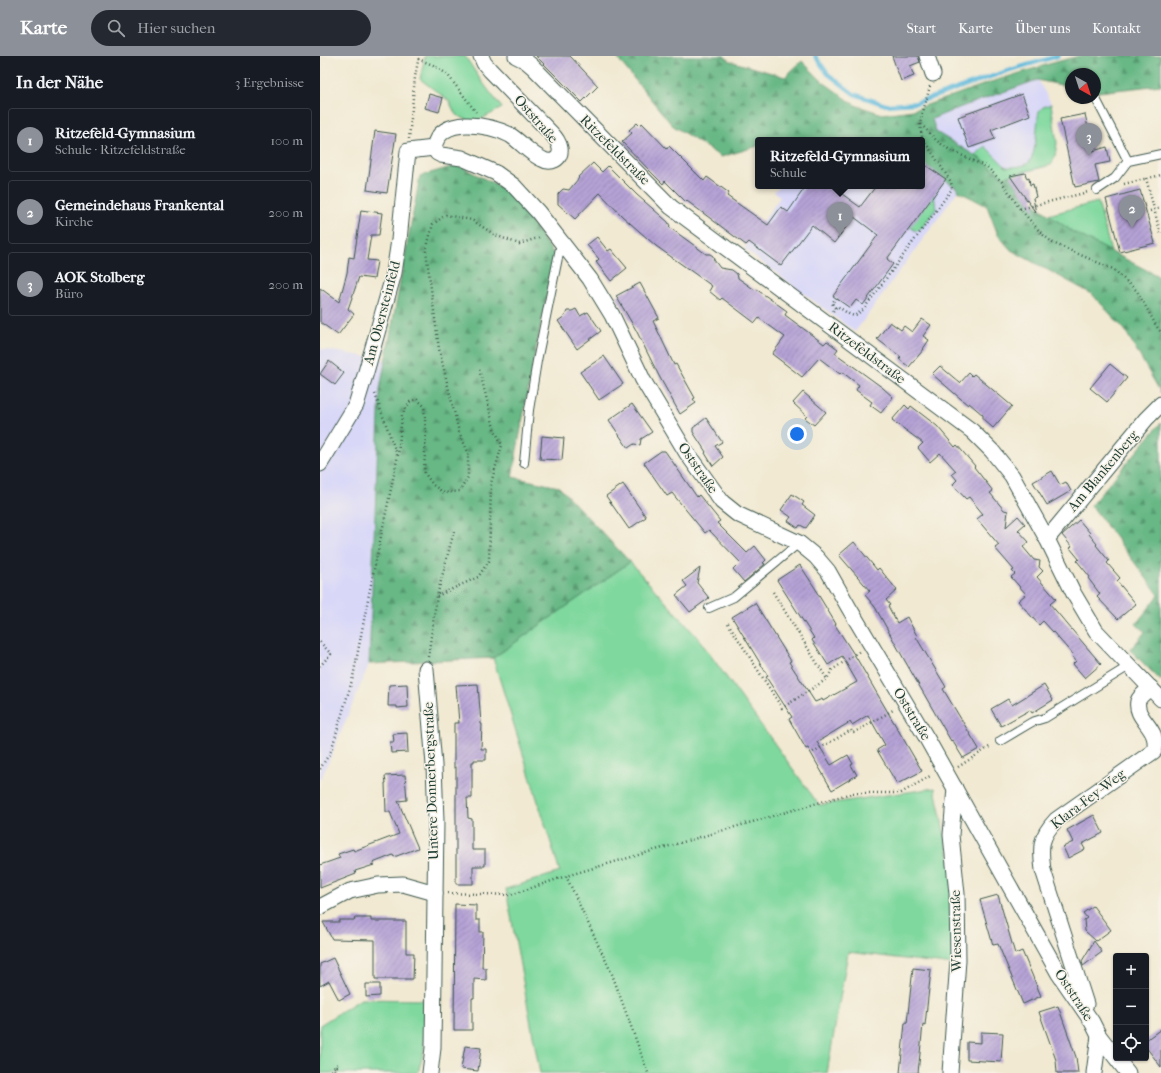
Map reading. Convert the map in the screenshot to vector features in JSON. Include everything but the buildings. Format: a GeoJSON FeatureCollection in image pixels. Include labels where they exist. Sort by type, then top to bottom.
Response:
{"type":"FeatureCollection","features":[{"type":"Feature","properties":{"kind":"street","name":"Oststraße"},"geometry":{"type":"LineString","coordinates":[[481,56],[484,63],[490,70],[551,132],[557,140],[560,149],[559,156],[553,161],[547,162],[510,135],[483,127],[464,125],[453,126],[438,136],[435,141],[434,148],[437,153],[462,158],[496,174],[514,186],[538,212],[590,279],[612,315],[643,380],[686,452],[722,502],[737,514],[799,542],[816,557],[828,571],[956,788],[1059,974],[1092,1022],[1099,1036],[1128,1073]]}},
{"type":"Feature","properties":{"kind":"street","name":"Ritzefeldstraße"},"geometry":{"type":"LineString","coordinates":[[516,56],[526,61],[671,206],[972,431],[992,451],[1012,476],[1047,539],[1074,594],[1096,631],[1156,693]]}},
{"type":"Feature","properties":{"kind":"street"},"geometry":{"type":"LineString","coordinates":[[927,56],[934,74]]}},
{"type":"Feature","properties":{"kind":"street"},"geometry":{"type":"LineString","coordinates":[[408,151],[434,148]]}},
{"type":"Feature","properties":{"kind":"street","name":"Am Obersteinfeld"},"geometry":{"type":"LineString","coordinates":[[320,464],[356,405],[373,349],[394,274],[408,151]]}},
{"type":"Feature","properties":{"kind":"street","name":"Am Blankenberg"},"geometry":{"type":"LineString","coordinates":[[1047,539],[1146,419],[1161,404]]}},
{"type":"Feature","properties":{"kind":"street","name":"Untere Donnerbergstraße"},"geometry":{"type":"LineString","coordinates":[[426,669],[434,765],[436,821],[433,1048],[430,1073]]}},
{"type":"Feature","properties":{"kind":"street","name":"Klara-Fey-Weg"},"geometry":{"type":"LineString","coordinates":[[1092,1022],[1043,870],[1040,851],[1041,842],[1048,828],[1056,820],[1154,751],[1158,744],[1157,736],[1139,710],[1138,701],[1142,695],[1156,693]]}},
{"type":"Feature","properties":{"kind":"street","name":"Wiesenstraße"},"geometry":{"type":"LineString","coordinates":[[950,1073],[958,960],[957,894],[952,835],[956,788]]}},
{"type":"Feature","properties":{"kind":"street"},"geometry":{"type":"LineString","coordinates":[[320,907],[350,891],[378,885],[403,884],[435,893]]}},
{"type":"Feature","properties":{"kind":"street","name":"Oststraße"},"geometry":{"type":"LineString","coordinates":[[1094,1073],[1099,1036]]}},
{"type":"Feature","properties":{"kind":"lane"},"geometry":{"type":"LineString","coordinates":[[1099,104],[1128,161]]}},
{"type":"Feature","properties":{"kind":"lane"},"geometry":{"type":"LineString","coordinates":[[1097,190],[1115,178],[1128,161],[1161,154]]}},
{"type":"Feature","properties":{"kind":"lane"},"geometry":{"type":"LineString","coordinates":[[524,463],[529,410],[557,238]]}},
{"type":"Feature","properties":{"kind":"lane"},"geometry":{"type":"LineString","coordinates":[[709,608],[734,598],[799,542]]}},
{"type":"Feature","properties":{"kind":"lane"},"geometry":{"type":"LineString","coordinates":[[1000,741],[1032,722],[1044,718],[1129,666]]}},
{"type":"Feature","properties":{"kind":"path"},"geometry":{"type":"LineString","coordinates":[[408,151],[415,77],[419,58],[446,74],[479,117],[483,127]]}},
{"type":"Feature","properties":{"kind":"path"},"geometry":{"type":"LineString","coordinates":[[922,137],[920,123],[929,89]]}},
{"type":"Feature","properties":{"kind":"path"},"geometry":{"type":"LineString","coordinates":[[920,123],[937,141],[950,150],[987,166],[1002,182],[1020,209],[1042,234],[1053,243],[1113,269],[1137,291],[1161,332]]}},
{"type":"Feature","properties":{"kind":"path"},"geometry":{"type":"LineString","coordinates":[[835,308],[837,306],[854,316],[863,310],[952,189],[951,182],[925,142]]}},
{"type":"Feature","properties":{"kind":"path"},"geometry":{"type":"LineString","coordinates":[[1020,209],[1161,175]]}},
{"type":"Feature","properties":{"kind":"path"},"geometry":{"type":"LineString","coordinates":[[1146,178],[1161,236]]}},
{"type":"Feature","properties":{"kind":"path"},"geometry":{"type":"LineString","coordinates":[[1150,211],[1161,208]]}},
{"type":"Feature","properties":{"kind":"path"},"geometry":{"type":"LineString","coordinates":[[320,769],[331,751],[353,677],[398,455],[402,415],[410,402],[418,399],[424,406],[426,434],[424,472],[432,485],[444,493],[460,491],[468,476],[468,452],[459,432],[439,350],[426,251],[433,224],[446,214],[472,220],[495,235],[519,244],[538,239],[557,238]]}},
{"type":"Feature","properties":{"kind":"path"},"geometry":{"type":"LineString","coordinates":[[836,298],[832,303],[835,308],[833,311],[837,314]]}},
{"type":"Feature","properties":{"kind":"path"},"geometry":{"type":"LineString","coordinates":[[437,596],[478,577],[489,561],[491,482],[502,445],[494,428],[479,369]]}},
{"type":"Feature","properties":{"kind":"path"},"geometry":{"type":"LineString","coordinates":[[374,393],[398,455]]}},
{"type":"Feature","properties":{"kind":"path"},"geometry":{"type":"LineString","coordinates":[[426,669],[437,596],[454,531]]}},
{"type":"Feature","properties":{"kind":"path"},"geometry":{"type":"LineString","coordinates":[[773,592],[827,679]]}},
{"type":"Feature","properties":{"kind":"path"},"geometry":{"type":"LineString","coordinates":[[728,623],[782,708],[827,679],[832,670],[870,644]]}},
{"type":"Feature","properties":{"kind":"path"},"geometry":{"type":"LineString","coordinates":[[320,642],[331,654],[320,666]]}},
{"type":"Feature","properties":{"kind":"path"},"geometry":{"type":"LineString","coordinates":[[813,752],[851,730],[853,733],[906,703]]}},
{"type":"Feature","properties":{"kind":"path"},"geometry":{"type":"LineString","coordinates":[[435,893],[511,895],[566,876],[852,793],[902,793],[1000,741]]}},
{"type":"Feature","properties":{"kind":"path"},"geometry":{"type":"LineString","coordinates":[[566,876],[612,974],[648,1073]]}},
{"type":"Feature","properties":{"kind":"path"},"geometry":{"type":"LineString","coordinates":[[328,1073],[338,1064],[333,1073]]}},
{"type":"Feature","properties":{"kind":"shaded area"},"geometry":{"type":"Polygon","coordinates":[[[1038,80],[1052,105],[1057,143],[1055,157],[1051,165],[1025,173],[981,159],[936,132],[932,119],[961,107],[1038,80]]]}},
{"type":"Feature","properties":{"kind":"shaded area"},"geometry":{"type":"Polygon","coordinates":[[[925,168],[956,187],[958,191],[855,332],[744,249],[780,197],[774,191],[776,189],[925,189],[925,168]]]}},
{"type":"Feature","properties":{"kind":"shaded area"},"geometry":{"type":"Polygon","coordinates":[[[320,349],[386,360],[380,389],[369,664],[320,781],[320,349]]]}},
{"type":"Feature","properties":{"kind":"green space"},"geometry":{"type":"Polygon","coordinates":[[[425,56],[465,56],[502,108],[474,123],[456,115],[449,101],[420,79],[425,56]]]}},
{"type":"Feature","properties":{"kind":"green space"},"geometry":{"type":"Polygon","coordinates":[[[621,56],[724,56],[730,61],[785,77],[802,61],[823,82],[855,105],[882,114],[913,110],[991,82],[1079,56],[1161,56],[1161,85],[1101,92],[1101,68],[1065,68],[1065,86],[1037,80],[932,119],[936,132],[981,159],[1003,177],[1010,176],[1027,199],[1073,232],[1158,276],[1161,281],[1161,393],[1125,330],[1092,294],[1011,250],[998,235],[987,206],[958,191],[956,187],[925,168],[925,137],[755,137],[755,147],[721,157],[672,125],[618,59],[621,56]]]}},
{"type":"Feature","properties":{"kind":"green space"},"geometry":{"type":"Polygon","coordinates":[[[1051,104],[1057,143],[1055,157],[1051,165],[1003,177],[975,156],[985,146],[1006,167],[1018,167],[1025,165],[1029,162],[1034,149],[1039,111],[1043,107],[1051,104]]]}},
{"type":"Feature","properties":{"kind":"green space"},"geometry":{"type":"Polygon","coordinates":[[[458,165],[510,192],[555,256],[512,477],[559,487],[630,562],[493,658],[369,664],[380,389],[420,176],[458,165]]]}},
{"type":"Feature","properties":{"kind":"green space"},"geometry":{"type":"Polygon","coordinates":[[[934,194],[936,209],[920,230],[916,231],[910,227],[934,194]]]}},
{"type":"Feature","properties":{"kind":"green space"},"geometry":{"type":"Polygon","coordinates":[[[1098,202],[1111,252],[1073,232],[1048,215],[1098,202]]]}},
{"type":"Feature","properties":{"kind":"green space"},"geometry":{"type":"Polygon","coordinates":[[[1161,423],[1161,681],[1130,650],[1145,632],[1136,624],[1159,595],[1091,505],[1161,423]]]}},
{"type":"Feature","properties":{"kind":"green space"},"geometry":{"type":"Polygon","coordinates":[[[630,562],[698,638],[819,805],[935,788],[952,871],[954,965],[848,952],[827,1073],[540,1073],[506,889],[560,872],[493,658],[630,562]]]}},
{"type":"Feature","properties":{"kind":"green space"},"geometry":{"type":"Polygon","coordinates":[[[361,999],[425,1000],[424,1050],[418,1073],[320,1073],[320,1025],[361,999]]]}},
{"type":"Feature","properties":{"kind":"waterway"},"geometry":{"type":"LineString","coordinates":[[815,56],[828,74],[854,94],[886,105],[916,103],[1010,70],[1058,56]]}},
{"type":"Feature","properties":{"kind":"place","name":"AOK Stolberg"},"geometry":{"type":"Point","coordinates":[1089,156]}},
{"type":"Feature","properties":{"kind":"place","name":"Gemeindehaus Frankental"},"geometry":{"type":"Point","coordinates":[1132,228]}},
{"type":"Feature","properties":{"kind":"place","name":"Ritzefeld-Gymnasium"},"geometry":{"type":"Point","coordinates":[840,235]}}]}
